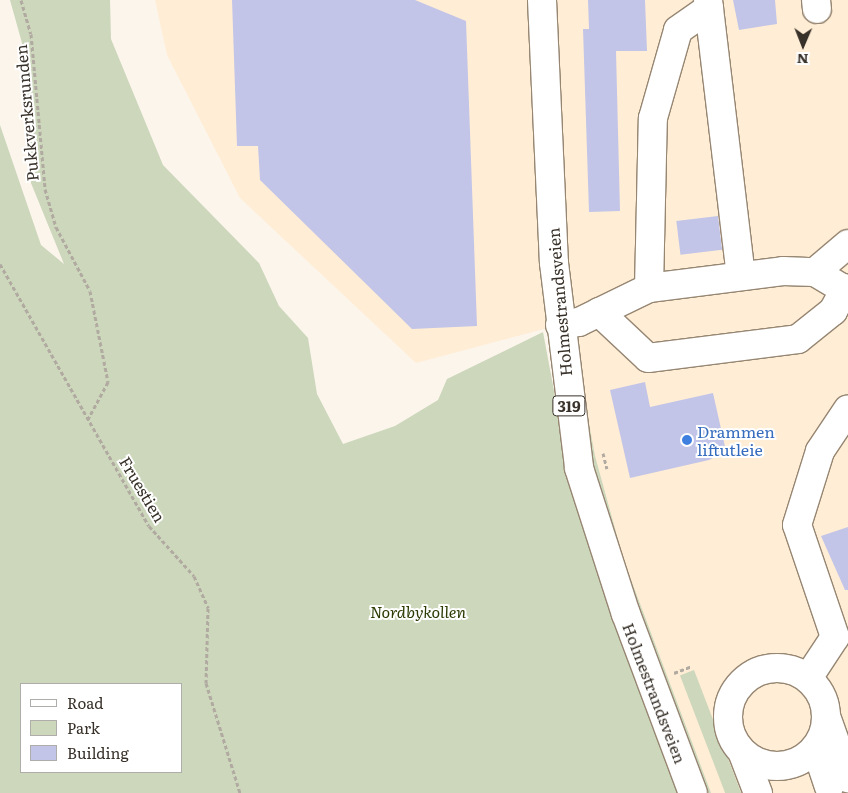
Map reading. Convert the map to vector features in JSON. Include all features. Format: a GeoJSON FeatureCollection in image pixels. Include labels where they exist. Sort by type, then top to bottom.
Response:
{"type":"FeatureCollection","features":[{"type":"Feature","properties":{"kind":"main road","name":"Holmestrandsveien"},"geometry":{"type":"LineString","coordinates":[[542,0],[560,325],[579,468],[626,614],[693,793]]}},
{"type":"Feature","properties":{"kind":"main road"},"geometry":{"type":"LineString","coordinates":[[709,4],[741,276]]}},
{"type":"Feature","properties":{"kind":"main road"},"geometry":{"type":"LineString","coordinates":[[650,288],[653,118],[678,30],[709,4]]}},
{"type":"Feature","properties":{"kind":"main road"},"geometry":{"type":"LineString","coordinates":[[815,272],[848,244]]}},
{"type":"Feature","properties":{"kind":"main road"},"geometry":{"type":"LineString","coordinates":[[560,325],[599,312],[650,288],[741,276],[815,272],[847,290],[833,310],[798,339],[648,358],[599,312]]}},
{"type":"Feature","properties":{"kind":"main road"},"geometry":{"type":"LineString","coordinates":[[808,678],[835,637],[798,525],[820,451],[848,409]]}},
{"type":"Feature","properties":{"kind":"main road"},"geometry":{"type":"LineString","coordinates":[[769,793],[751,758],[728,724],[735,690],[762,670],[779,667],[808,678],[825,703],[822,735],[839,782]]}},
{"type":"Feature","properties":{"kind":"main road"},"geometry":{"type":"LineString","coordinates":[[751,758],[790,765],[822,735]]}},
{"type":"Feature","properties":{"kind":"main road"},"geometry":{"type":"LineString","coordinates":[[751,758],[758,793]]}},
{"type":"Feature","properties":{"kind":"path","name":"Pukkverksrunden"},"geometry":{"type":"LineString","coordinates":[[21,0],[32,34],[45,189],[56,227],[90,291],[108,382],[88,419]]}},
{"type":"Feature","properties":{"kind":"path","name":"Fruestien"},"geometry":{"type":"LineString","coordinates":[[0,264],[149,526],[194,576],[208,608],[206,683],[240,793]]}},
{"type":"Feature","properties":{"kind":"path"},"geometry":{"type":"LineString","coordinates":[[602,448],[608,476]]}},
{"type":"Feature","properties":{"kind":"path"},"geometry":{"type":"LineString","coordinates":[[670,664],[677,683]]}},
{"type":"Feature","properties":{"kind":"path"},"geometry":{"type":"LineString","coordinates":[[673,674],[692,666]]}},
{"type":"Feature","properties":{"kind":"shaded area"},"geometry":{"type":"Polygon","coordinates":[[[155,0],[848,0],[848,793],[696,793],[626,615],[559,325],[416,363],[240,198],[167,55],[155,0]]]}},
{"type":"Feature","properties":{"kind":"green space","name":"Nordbykollen"},"geometry":{"type":"Polygon","coordinates":[[[10,0],[110,0],[111,39],[163,165],[259,263],[279,306],[308,338],[317,394],[343,444],[395,426],[438,400],[447,379],[543,332],[575,503],[679,793],[0,793],[0,125],[41,245],[64,264],[31,183],[22,43],[10,0]]]}},
{"type":"Feature","properties":{"kind":"green space"},"geometry":{"type":"Polygon","coordinates":[[[579,369],[595,456],[624,561],[711,793],[704,793],[654,663],[588,457],[579,369]]]}},
{"type":"Feature","properties":{"kind":"green space"},"geometry":{"type":"Polygon","coordinates":[[[694,670],[741,793],[725,793],[680,675],[694,670]]]}},
{"type":"Feature","properties":{"kind":"building"},"geometry":{"type":"Polygon","coordinates":[[[232,0],[415,0],[466,21],[477,326],[412,329],[260,180],[258,146],[237,146],[232,0]]]}},
{"type":"Feature","properties":{"kind":"building"},"geometry":{"type":"Polygon","coordinates":[[[588,0],[645,0],[647,51],[616,51],[620,211],[589,212],[583,29],[589,29],[588,0]]]}},
{"type":"Feature","properties":{"kind":"building"},"geometry":{"type":"Polygon","coordinates":[[[733,0],[775,0],[777,24],[739,30],[733,0]]]}},
{"type":"Feature","properties":{"kind":"building"},"geometry":{"type":"Polygon","coordinates":[[[718,216],[722,250],[680,255],[676,221],[718,216]]]}},
{"type":"Feature","properties":{"kind":"building"},"geometry":{"type":"Polygon","coordinates":[[[645,382],[650,407],[713,393],[726,451],[709,460],[630,478],[610,390],[645,382]]]}},
{"type":"Feature","properties":{"kind":"building"},"geometry":{"type":"Polygon","coordinates":[[[848,527],[848,590],[845,590],[821,536],[848,527]]]}},
{"type":"Feature","properties":{"kind":"place","name":"Drammen liftutleie"},"geometry":{"type":"Point","coordinates":[687,440]}}]}
